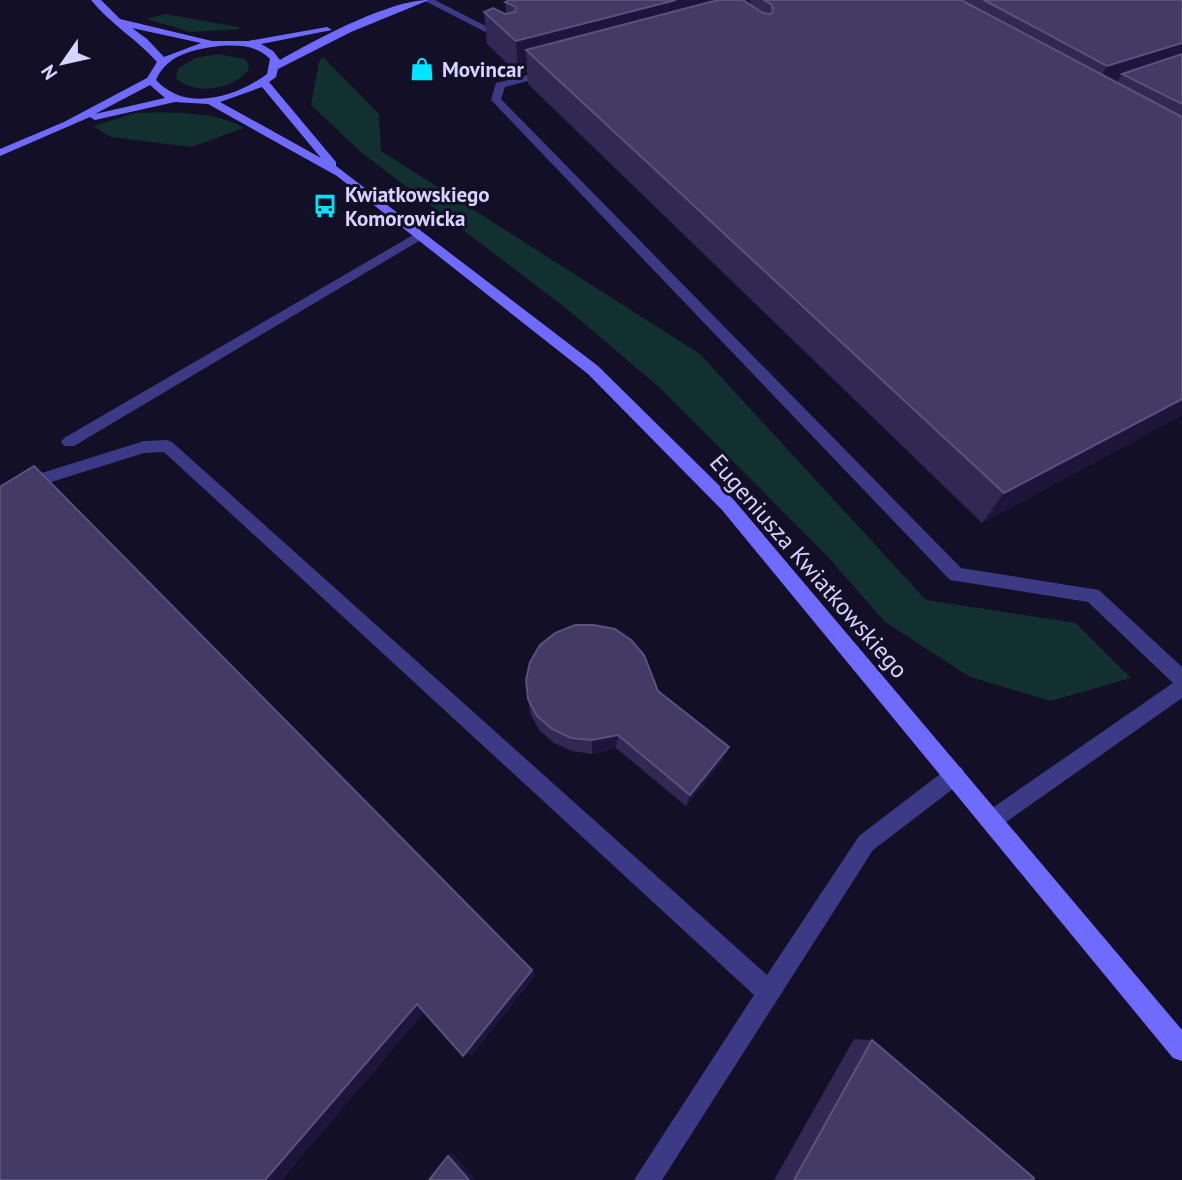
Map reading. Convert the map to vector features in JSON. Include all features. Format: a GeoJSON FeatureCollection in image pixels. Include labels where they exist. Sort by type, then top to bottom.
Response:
{"type":"FeatureCollection","features":[{"type":"Feature","properties":{"kind":"street"},"geometry":{"type":"LineString","coordinates":[[96,0],[107,14],[144,41],[163,62]]}},
{"type":"Feature","properties":{"kind":"street"},"geometry":{"type":"LineString","coordinates":[[121,22],[171,35],[220,43],[248,44],[296,37],[369,19],[426,0]]}},
{"type":"Feature","properties":{"kind":"street"},"geometry":{"type":"LineString","coordinates":[[68,124],[174,99],[210,101],[249,91],[264,83],[275,67],[369,19]]}},
{"type":"Feature","properties":{"kind":"street"},"geometry":{"type":"LineString","coordinates":[[0,153],[68,124],[151,80],[154,71],[163,62],[188,49],[220,43]]}},
{"type":"Feature","properties":{"kind":"street"},"geometry":{"type":"LineString","coordinates":[[248,44],[270,53],[275,60],[275,67]]}},
{"type":"Feature","properties":{"kind":"street"},"geometry":{"type":"LineString","coordinates":[[151,80],[158,91],[174,99]]}},
{"type":"Feature","properties":{"kind":"street","name":"Eugeniusza Kwiatkowskiego"},"geometry":{"type":"LineString","coordinates":[[264,83],[341,174]]}},
{"type":"Feature","properties":{"kind":"street","name":"Eugeniusza Kwiatkowskiego"},"geometry":{"type":"LineString","coordinates":[[210,101],[341,174],[593,370],[659,434],[728,505],[1182,1049]]}},
{"type":"Feature","properties":{"kind":"lane"},"geometry":{"type":"LineString","coordinates":[[426,0],[512,42]]}},
{"type":"Feature","properties":{"kind":"lane"},"geometry":{"type":"LineString","coordinates":[[565,68],[500,85],[496,100],[956,575],[1093,594],[1182,679]]}},
{"type":"Feature","properties":{"kind":"lane"},"geometry":{"type":"LineString","coordinates":[[69,442],[420,235]]}},
{"type":"Feature","properties":{"kind":"lane"},"geometry":{"type":"LineString","coordinates":[[0,492],[144,447],[167,446],[768,992]]}},
{"type":"Feature","properties":{"kind":"lane"},"geometry":{"type":"LineString","coordinates":[[992,820],[1182,687]]}},
{"type":"Feature","properties":{"kind":"lane"},"geometry":{"type":"LineString","coordinates":[[647,1180],[866,843],[955,775]]}},
{"type":"Feature","properties":{"kind":"green space"},"geometry":{"type":"Polygon","coordinates":[[[166,14],[241,29],[190,32],[146,19],[166,14]]]}},
{"type":"Feature","properties":{"kind":"green space"},"geometry":{"type":"Polygon","coordinates":[[[218,54],[245,59],[249,64],[248,70],[234,82],[214,88],[194,87],[177,79],[179,68],[195,58],[218,54]]]}},
{"type":"Feature","properties":{"kind":"green space"},"geometry":{"type":"Polygon","coordinates":[[[323,57],[379,114],[381,151],[700,354],[926,600],[1076,623],[1131,678],[1051,701],[970,677],[885,622],[828,557],[659,387],[568,310],[362,153],[311,105],[319,62],[323,57]]]}},
{"type":"Feature","properties":{"kind":"green space"},"geometry":{"type":"Polygon","coordinates":[[[135,113],[206,116],[233,122],[244,128],[191,147],[111,137],[93,126],[135,113]]]}},
{"type":"Feature","properties":{"kind":"building"},"geometry":{"type":"Polygon","coordinates":[[[676,0],[516,41],[484,12],[493,8],[505,14],[515,12],[516,7],[505,2],[676,0]]]}},
{"type":"Feature","properties":{"kind":"building"},"geometry":{"type":"Polygon","coordinates":[[[718,0],[743,0],[763,13],[771,14],[772,5],[764,0],[961,0],[1182,117],[1182,399],[1004,493],[526,50],[718,0]]]}},
{"type":"Feature","properties":{"kind":"building"},"geometry":{"type":"Polygon","coordinates":[[[984,0],[1182,0],[1182,43],[1107,66],[984,0]]]}},
{"type":"Feature","properties":{"kind":"building"},"geometry":{"type":"Polygon","coordinates":[[[1182,54],[1182,104],[1122,74],[1182,54]]]}},
{"type":"Feature","properties":{"kind":"building"},"geometry":{"type":"Polygon","coordinates":[[[34,466],[532,970],[463,1056],[417,1004],[265,1180],[0,1180],[0,487],[34,466]]]}},
{"type":"Feature","properties":{"kind":"building"},"geometry":{"type":"Polygon","coordinates":[[[575,625],[615,629],[631,640],[644,655],[658,691],[729,747],[690,795],[618,735],[592,740],[571,738],[552,729],[537,716],[528,699],[526,680],[530,662],[540,645],[555,633],[575,625]]]}},
{"type":"Feature","properties":{"kind":"building"},"geometry":{"type":"Polygon","coordinates":[[[872,1040],[1034,1178],[1033,1180],[794,1180],[872,1040]]]}},
{"type":"Feature","properties":{"kind":"building"},"geometry":{"type":"Polygon","coordinates":[[[448,1156],[469,1180],[429,1180],[448,1156]]]}},
{"type":"Feature","properties":{"kind":"place","name":"Movincar"},"geometry":{"type":"Point","coordinates":[422,69]}},
{"type":"Feature","properties":{"kind":"place","name":"Kwiatkowskiego Komorowicka"},"geometry":{"type":"Point","coordinates":[325,206]}}]}
